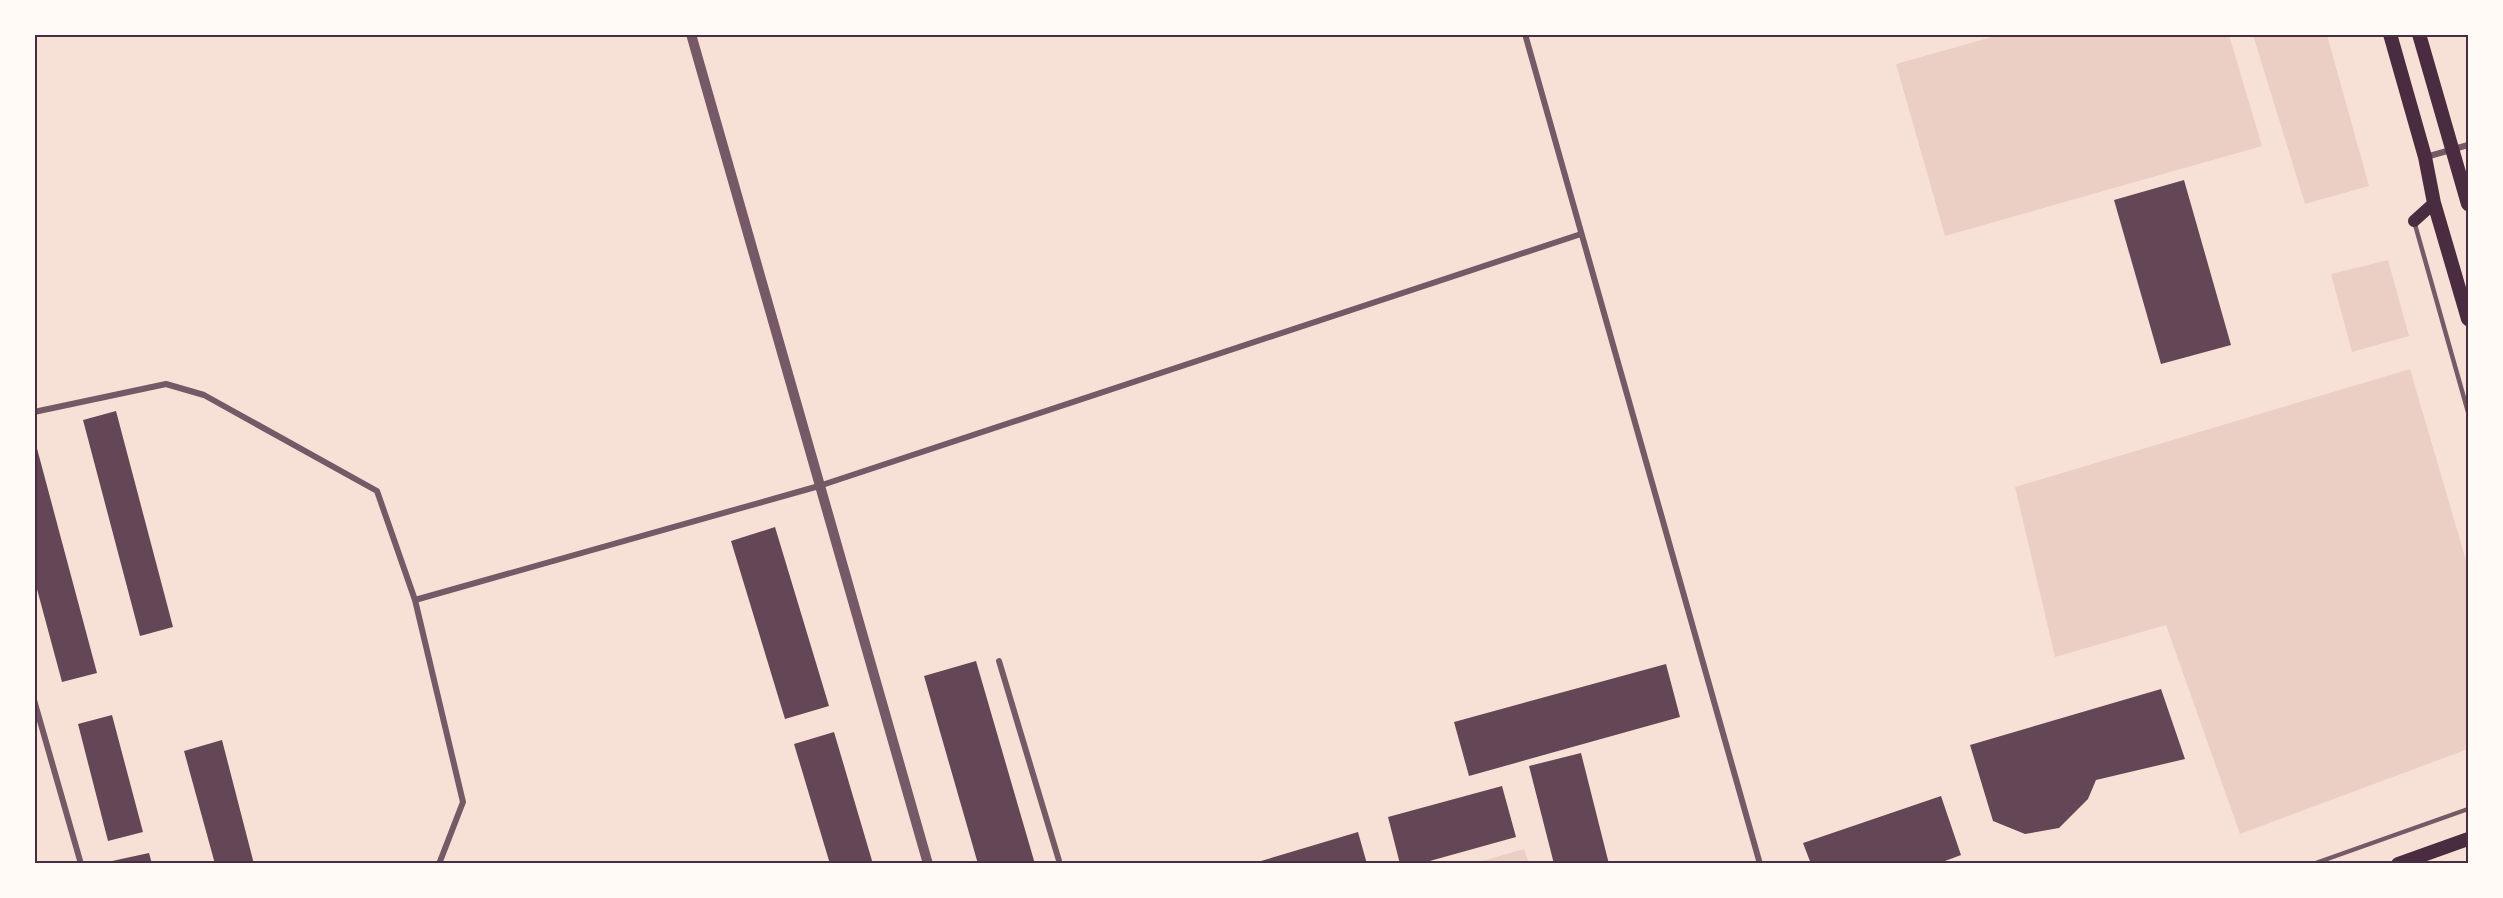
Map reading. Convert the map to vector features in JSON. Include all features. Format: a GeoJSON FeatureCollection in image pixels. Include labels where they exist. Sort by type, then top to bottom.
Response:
{"type":"FeatureCollection","features":[{"type":"Feature","properties":{"kind":"main road"},"geometry":{"type":"LineString","coordinates":[[2390,34],[2426,157],[2434,203],[2469,319]]}},
{"type":"Feature","properties":{"kind":"main road"},"geometry":{"type":"LineString","coordinates":[[2419,34],[2469,204]]}},
{"type":"Feature","properties":{"kind":"main road"},"geometry":{"type":"LineString","coordinates":[[2414,221],[2434,203]]}},
{"type":"Feature","properties":{"kind":"main road"},"geometry":{"type":"LineString","coordinates":[[2398,864],[2469,839]]}},
{"type":"Feature","properties":{"kind":"street"},"geometry":{"type":"LineString","coordinates":[[691,34],[928,864]]}},
{"type":"Feature","properties":{"kind":"street"},"geometry":{"type":"LineString","coordinates":[[1524,34],[1760,864]]}},
{"type":"Feature","properties":{"kind":"street"},"geometry":{"type":"LineString","coordinates":[[2426,157],[2469,144]]}},
{"type":"Feature","properties":{"kind":"street"},"geometry":{"type":"LineString","coordinates":[[415,600],[819,486],[1581,234]]}},
{"type":"Feature","properties":{"kind":"street"},"geometry":{"type":"LineString","coordinates":[[34,412],[166,384],[204,395],[376,491],[415,600],[463,802],[439,864]]}},
{"type":"Feature","properties":{"kind":"street"},"geometry":{"type":"LineString","coordinates":[[999,661],[1060,864]]}},
{"type":"Feature","properties":{"kind":"street"},"geometry":{"type":"LineString","coordinates":[[34,700],[81,864]]}},
{"type":"Feature","properties":{"kind":"lane"},"geometry":{"type":"LineString","coordinates":[[2414,221],[2469,412]]}},
{"type":"Feature","properties":{"kind":"lane"},"geometry":{"type":"LineString","coordinates":[[2313,864],[2469,809]]}},
{"type":"Feature","properties":{"kind":"shaded area"},"geometry":{"type":"Polygon","coordinates":[[[1999,35],[2229,35],[2262,146],[1945,236],[1896,64],[1999,35]]]}},
{"type":"Feature","properties":{"kind":"shaded area"},"geometry":{"type":"Polygon","coordinates":[[[2253,35],[2327,35],[2369,186],[2305,204],[2253,35]]]}},
{"type":"Feature","properties":{"kind":"shaded area"},"geometry":{"type":"Polygon","coordinates":[[[2388,260],[2409,336],[2352,352],[2331,274],[2388,260]]]}},
{"type":"Feature","properties":{"kind":"shaded area"},"geometry":{"type":"Polygon","coordinates":[[[2410,369],[2468,567],[2468,749],[2240,834],[2166,625],[2055,657],[2015,487],[2410,369]]]}},
{"type":"Feature","properties":{"kind":"shaded area"},"geometry":{"type":"Polygon","coordinates":[[[1524,849],[1529,863],[1475,863],[1524,849]]]}},
{"type":"Feature","properties":{"kind":"building"},"geometry":{"type":"Polygon","coordinates":[[[2184,180],[2231,345],[2161,364],[2114,200],[2184,180]]]}},
{"type":"Feature","properties":{"kind":"building"},"geometry":{"type":"Polygon","coordinates":[[[116,411],[173,627],[140,636],[83,420],[116,411]]]}},
{"type":"Feature","properties":{"kind":"building"},"geometry":{"type":"Polygon","coordinates":[[[35,441],[97,673],[62,682],[34,578],[35,441]]]}},
{"type":"Feature","properties":{"kind":"building"},"geometry":{"type":"Polygon","coordinates":[[[775,527],[829,706],[785,719],[731,541],[775,527]]]}},
{"type":"Feature","properties":{"kind":"building"},"geometry":{"type":"Polygon","coordinates":[[[976,661],[1035,864],[978,864],[924,676],[976,661]]]}},
{"type":"Feature","properties":{"kind":"building"},"geometry":{"type":"Polygon","coordinates":[[[1666,664],[1680,717],[1469,776],[1454,722],[1666,664]]]}},
{"type":"Feature","properties":{"kind":"building"},"geometry":{"type":"Polygon","coordinates":[[[2161,689],[2185,759],[2096,780],[2088,799],[2059,828],[2025,834],[1993,821],[1970,745],[2161,689]]]}},
{"type":"Feature","properties":{"kind":"building"},"geometry":{"type":"Polygon","coordinates":[[[112,715],[143,832],[108,841],[78,724],[112,715]]]}},
{"type":"Feature","properties":{"kind":"building"},"geometry":{"type":"Polygon","coordinates":[[[834,732],[873,864],[830,864],[794,744],[834,732]]]}},
{"type":"Feature","properties":{"kind":"building"},"geometry":{"type":"Polygon","coordinates":[[[222,740],[254,864],[215,864],[184,751],[222,740]]]}},
{"type":"Feature","properties":{"kind":"building"},"geometry":{"type":"Polygon","coordinates":[[[1581,753],[1609,864],[1554,864],[1529,766],[1581,753]]]}},
{"type":"Feature","properties":{"kind":"building"},"geometry":{"type":"Polygon","coordinates":[[[1502,786],[1516,837],[1419,864],[1400,864],[1388,817],[1502,786]]]}},
{"type":"Feature","properties":{"kind":"building"},"geometry":{"type":"Polygon","coordinates":[[[1941,796],[1961,855],[1937,864],[1811,864],[1803,843],[1941,796]]]}},
{"type":"Feature","properties":{"kind":"building"},"geometry":{"type":"Polygon","coordinates":[[[1358,832],[1367,864],[1254,863],[1358,832]]]}},
{"type":"Feature","properties":{"kind":"building"},"geometry":{"type":"Polygon","coordinates":[[[149,853],[152,864],[113,864],[112,861],[149,853]]]}}]}
